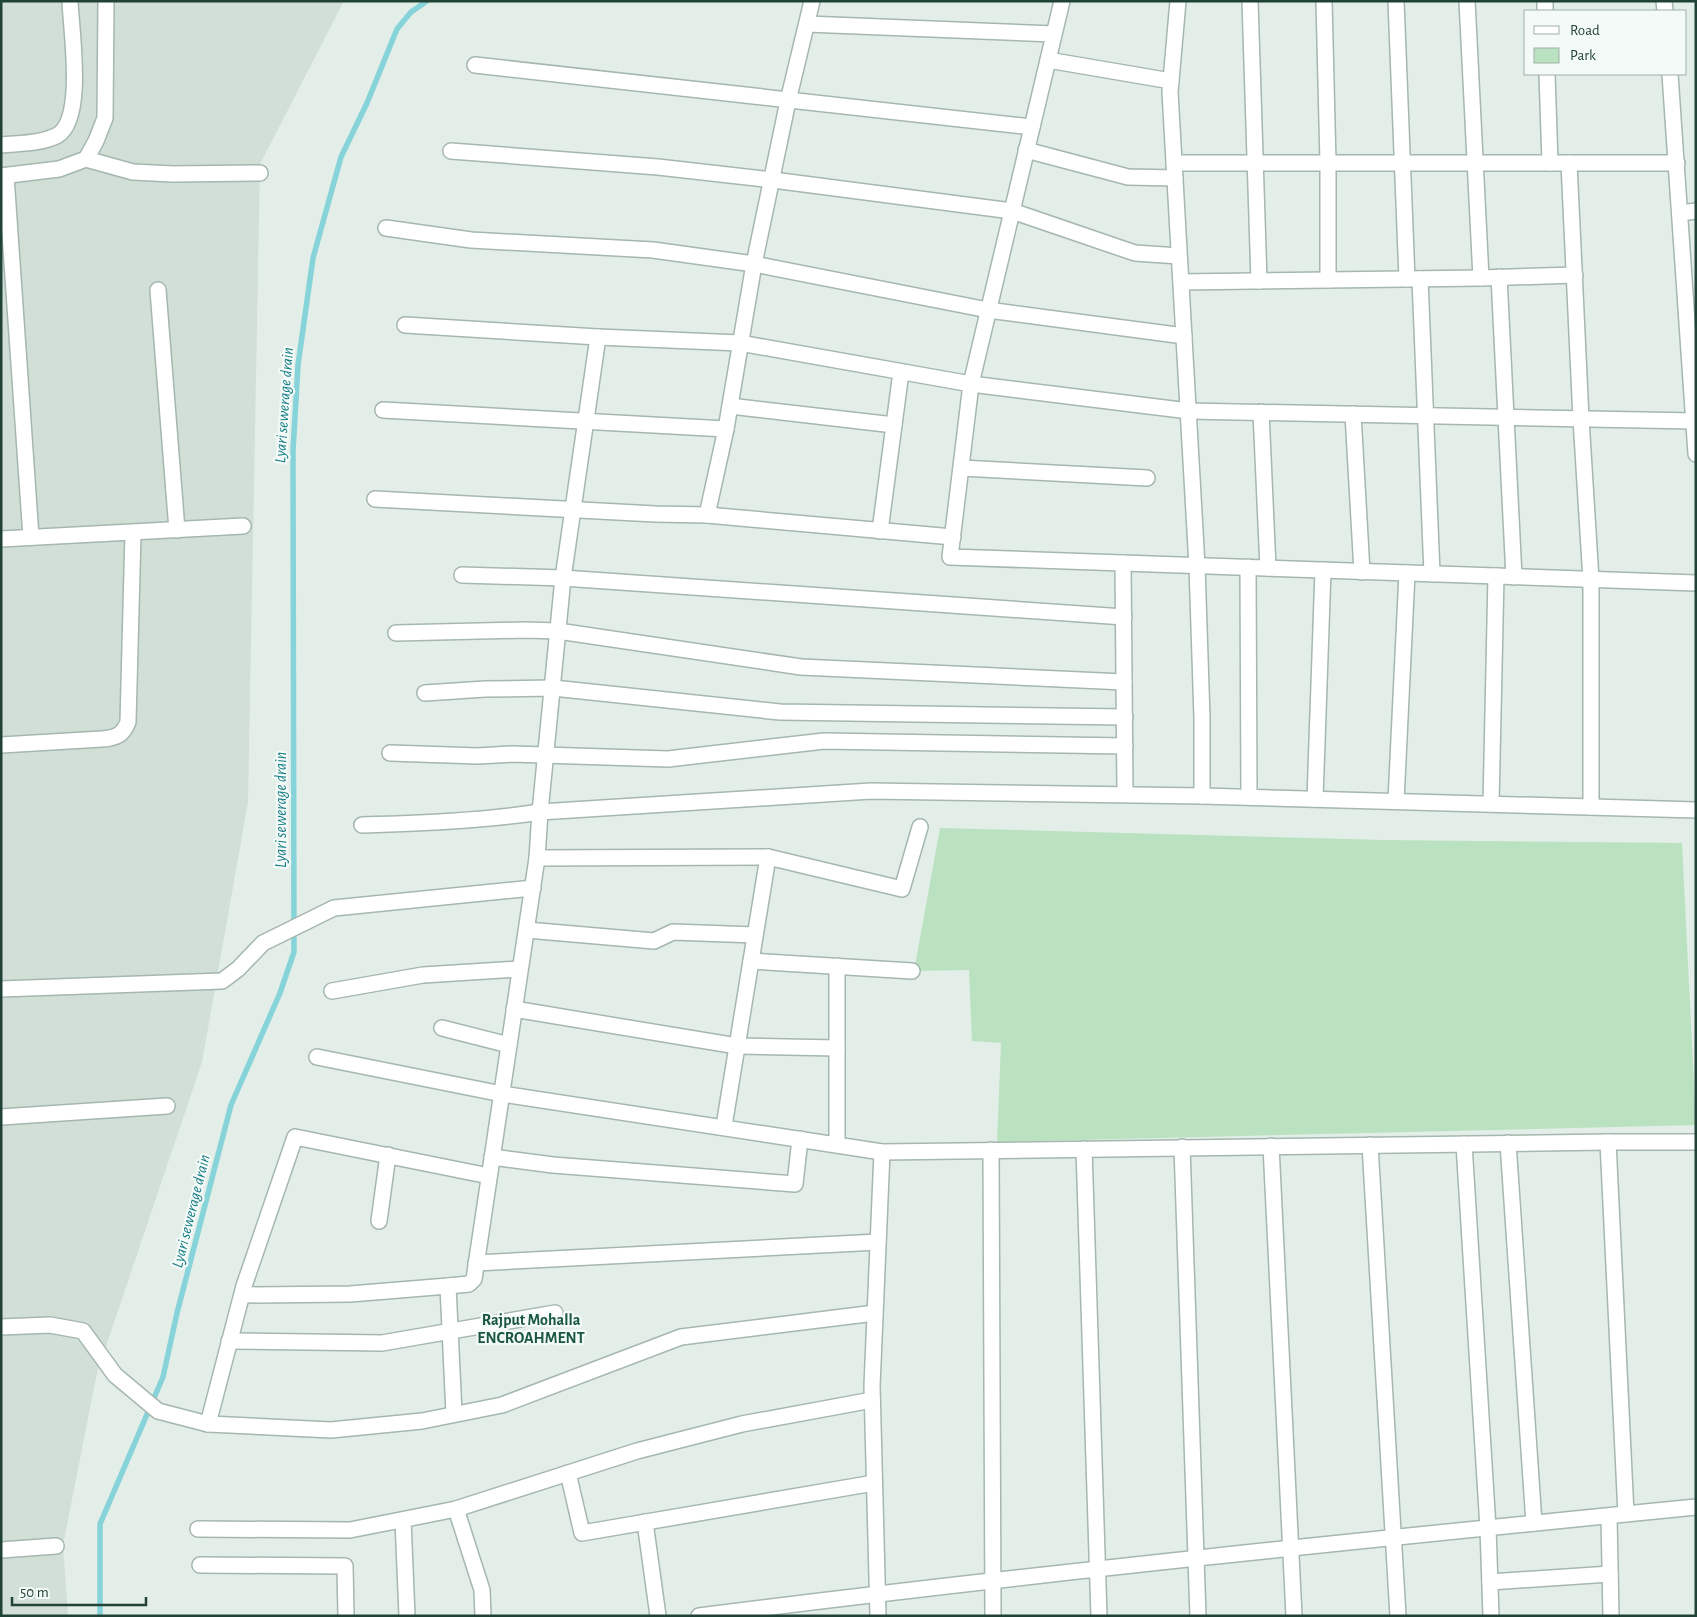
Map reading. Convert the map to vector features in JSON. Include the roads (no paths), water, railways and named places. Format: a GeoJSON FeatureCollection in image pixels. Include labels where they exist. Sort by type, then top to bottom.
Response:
{"type":"FeatureCollection","features":[{"type":"Feature","properties":{"kind":"street"},"geometry":{"type":"LineString","coordinates":[[1,145],[43,141],[59,134],[67,124],[73,108],[75,89],[70,1]]}},
{"type":"Feature","properties":{"kind":"street"},"geometry":{"type":"LineString","coordinates":[[86,159],[96,141],[105,118],[106,1]]}},
{"type":"Feature","properties":{"kind":"street"},"geometry":{"type":"LineString","coordinates":[[707,515],[726,429],[754,264],[788,101],[812,1]]}},
{"type":"Feature","properties":{"kind":"street"},"geometry":{"type":"LineString","coordinates":[[1062,1],[971,384],[950,557],[1696,583]]}},
{"type":"Feature","properties":{"kind":"street"},"geometry":{"type":"LineString","coordinates":[[1178,1],[1170,92],[1198,566],[1202,796]]}},
{"type":"Feature","properties":{"kind":"street"},"geometry":{"type":"LineString","coordinates":[[1250,1],[1259,281]]}},
{"type":"Feature","properties":{"kind":"street"},"geometry":{"type":"LineString","coordinates":[[1324,1],[1328,164],[1328,280]]}},
{"type":"Feature","properties":{"kind":"street"},"geometry":{"type":"LineString","coordinates":[[1396,1],[1402,164],[1426,416],[1432,574]]}},
{"type":"Feature","properties":{"kind":"street"},"geometry":{"type":"LineString","coordinates":[[1467,1],[1481,278]]}},
{"type":"Feature","properties":{"kind":"street"},"geometry":{"type":"LineString","coordinates":[[808,24],[1054,34]]}},
{"type":"Feature","properties":{"kind":"street"},"geometry":{"type":"LineString","coordinates":[[1048,60],[1171,81]]}},
{"type":"Feature","properties":{"kind":"street"},"geometry":{"type":"LineString","coordinates":[[475,65],[1032,127]]}},
{"type":"Feature","properties":{"kind":"street"},"geometry":{"type":"LineString","coordinates":[[1547,75],[1550,163]]}},
{"type":"Feature","properties":{"kind":"street"},"geometry":{"type":"LineString","coordinates":[[1670,75],[1692,350],[1696,454]]}},
{"type":"Feature","properties":{"kind":"street"},"geometry":{"type":"LineString","coordinates":[[1026,150],[1128,177],[1255,164],[1676,163]]}},
{"type":"Feature","properties":{"kind":"street"},"geometry":{"type":"LineString","coordinates":[[451,151],[658,167],[1012,211],[1136,253],[1179,256]]}},
{"type":"Feature","properties":{"kind":"street"},"geometry":{"type":"LineString","coordinates":[[31,537],[4,176],[59,169],[86,159],[133,172],[173,174],[260,173]]}},
{"type":"Feature","properties":{"kind":"street"},"geometry":{"type":"LineString","coordinates":[[1570,163],[1581,418],[1591,580],[1591,807]]}},
{"type":"Feature","properties":{"kind":"street"},"geometry":{"type":"LineString","coordinates":[[1680,213],[1696,212]]}},
{"type":"Feature","properties":{"kind":"street"},"geometry":{"type":"LineString","coordinates":[[386,228],[471,240],[653,250],[754,264],[988,310],[1184,336]]}},
{"type":"Feature","properties":{"kind":"street"},"geometry":{"type":"LineString","coordinates":[[1181,282],[1575,275]]}},
{"type":"Feature","properties":{"kind":"street"},"geometry":{"type":"LineString","coordinates":[[1499,277],[1514,577]]}},
{"type":"Feature","properties":{"kind":"street"},"geometry":{"type":"LineString","coordinates":[[158,290],[177,530]]}},
{"type":"Feature","properties":{"kind":"street"},"geometry":{"type":"LineString","coordinates":[[405,325],[598,337],[740,343],[971,384],[1189,411],[1694,421]]}},
{"type":"Feature","properties":{"kind":"street"},"geometry":{"type":"LineString","coordinates":[[242,1295],[350,1294],[448,1286],[472,1282],[537,858],[563,578],[598,337]]}},
{"type":"Feature","properties":{"kind":"street"},"geometry":{"type":"LineString","coordinates":[[880,531],[901,372]]}},
{"type":"Feature","properties":{"kind":"street"},"geometry":{"type":"LineString","coordinates":[[730,406],[894,425]]}},
{"type":"Feature","properties":{"kind":"street"},"geometry":{"type":"LineString","coordinates":[[383,410],[726,429]]}},
{"type":"Feature","properties":{"kind":"street"},"geometry":{"type":"LineString","coordinates":[[1261,412],[1268,568]]}},
{"type":"Feature","properties":{"kind":"street"},"geometry":{"type":"LineString","coordinates":[[1353,414],[1362,572]]}},
{"type":"Feature","properties":{"kind":"street"},"geometry":{"type":"LineString","coordinates":[[961,468],[1147,478]]}},
{"type":"Feature","properties":{"kind":"street"},"geometry":{"type":"LineString","coordinates":[[375,499],[707,515],[953,537]]}},
{"type":"Feature","properties":{"kind":"street"},"geometry":{"type":"LineString","coordinates":[[1,539],[243,526]]}},
{"type":"Feature","properties":{"kind":"street"},"geometry":{"type":"LineString","coordinates":[[1,745],[117,738],[125,731],[128,722],[133,533]]}},
{"type":"Feature","properties":{"kind":"street"},"geometry":{"type":"LineString","coordinates":[[1123,563],[1126,794]]}},
{"type":"Feature","properties":{"kind":"street"},"geometry":{"type":"LineString","coordinates":[[1248,567],[1249,797]]}},
{"type":"Feature","properties":{"kind":"street"},"geometry":{"type":"LineString","coordinates":[[1315,799],[1323,570]]}},
{"type":"Feature","properties":{"kind":"street"},"geometry":{"type":"LineString","coordinates":[[1396,801],[1407,573]]}},
{"type":"Feature","properties":{"kind":"street"},"geometry":{"type":"LineString","coordinates":[[462,575],[563,578],[1124,617]]}},
{"type":"Feature","properties":{"kind":"street"},"geometry":{"type":"LineString","coordinates":[[1491,804],[1496,576]]}},
{"type":"Feature","properties":{"kind":"street"},"geometry":{"type":"LineString","coordinates":[[396,633],[558,631],[801,666],[1124,682]]}},
{"type":"Feature","properties":{"kind":"street"},"geometry":{"type":"LineString","coordinates":[[425,693],[485,689],[553,688],[780,712],[1125,718]]}},
{"type":"Feature","properties":{"kind":"street"},"geometry":{"type":"LineString","coordinates":[[390,753],[478,756],[512,754],[668,759],[824,741],[1125,746]]}},
{"type":"Feature","properties":{"kind":"street"},"geometry":{"type":"LineString","coordinates":[[362,825],[432,823],[540,812],[871,790],[1126,794],[1696,810]]}},
{"type":"Feature","properties":{"kind":"street"},"geometry":{"type":"LineString","coordinates":[[537,858],[768,857],[902,889],[920,827]]}},
{"type":"Feature","properties":{"kind":"street"},"geometry":{"type":"LineString","coordinates":[[724,1126],[768,857]]}},
{"type":"Feature","properties":{"kind":"street"},"geometry":{"type":"LineString","coordinates":[[1,989],[222,980],[238,969],[263,943],[334,908],[533,888]]}},
{"type":"Feature","properties":{"kind":"street"},"geometry":{"type":"LineString","coordinates":[[527,930],[654,941],[673,932],[755,935]]}},
{"type":"Feature","properties":{"kind":"street"},"geometry":{"type":"LineString","coordinates":[[751,961],[912,971]]}},
{"type":"Feature","properties":{"kind":"street"},"geometry":{"type":"LineString","coordinates":[[837,966],[837,1144]]}},
{"type":"Feature","properties":{"kind":"street"},"geometry":{"type":"LineString","coordinates":[[332,991],[423,975],[519,969]]}},
{"type":"Feature","properties":{"kind":"street"},"geometry":{"type":"LineString","coordinates":[[514,1009],[737,1046],[837,1048]]}},
{"type":"Feature","properties":{"kind":"street"},"geometry":{"type":"LineString","coordinates":[[442,1028],[509,1045]]}},
{"type":"Feature","properties":{"kind":"street"},"geometry":{"type":"LineString","coordinates":[[317,1057],[502,1094],[724,1126],[882,1152],[1696,1142]]}},
{"type":"Feature","properties":{"kind":"street"},"geometry":{"type":"LineString","coordinates":[[1,1117],[166,1106]]}},
{"type":"Feature","properties":{"kind":"street"},"geometry":{"type":"LineString","coordinates":[[208,1424],[242,1295],[295,1137],[489,1176]]}},
{"type":"Feature","properties":{"kind":"street"},"geometry":{"type":"LineString","coordinates":[[492,1157],[553,1166],[795,1184],[800,1138]]}},
{"type":"Feature","properties":{"kind":"street"},"geometry":{"type":"LineString","coordinates":[[1608,1142],[1626,1514]]}},
{"type":"Feature","properties":{"kind":"street"},"geometry":{"type":"LineString","coordinates":[[1508,1143],[1534,1523]]}},
{"type":"Feature","properties":{"kind":"street"},"geometry":{"type":"LineString","coordinates":[[1464,1144],[1488,1528],[1491,1616]]}},
{"type":"Feature","properties":{"kind":"street"},"geometry":{"type":"LineString","coordinates":[[1370,1145],[1398,1616]]}},
{"type":"Feature","properties":{"kind":"street"},"geometry":{"type":"LineString","coordinates":[[1271,1146],[1294,1616]]}},
{"type":"Feature","properties":{"kind":"street"},"geometry":{"type":"LineString","coordinates":[[1182,1147],[1198,1616]]}},
{"type":"Feature","properties":{"kind":"street"},"geometry":{"type":"LineString","coordinates":[[1084,1149],[1099,1616]]}},
{"type":"Feature","properties":{"kind":"street"},"geometry":{"type":"LineString","coordinates":[[991,1150],[992,1616]]}},
{"type":"Feature","properties":{"kind":"street"},"geometry":{"type":"LineString","coordinates":[[878,1616],[872,1400],[882,1152]]}},
{"type":"Feature","properties":{"kind":"street"},"geometry":{"type":"LineString","coordinates":[[379,1221],[388,1155]]}},
{"type":"Feature","properties":{"kind":"street"},"geometry":{"type":"LineString","coordinates":[[476,1263],[878,1242]]}},
{"type":"Feature","properties":{"kind":"street"},"geometry":{"type":"LineString","coordinates":[[448,1286],[454,1414]]}},
{"type":"Feature","properties":{"kind":"street"},"geometry":{"type":"LineString","coordinates":[[229,1341],[382,1343],[555,1313]]}},
{"type":"Feature","properties":{"kind":"street"},"geometry":{"type":"LineString","coordinates":[[1,1327],[50,1325],[83,1331],[115,1375],[158,1411],[208,1424],[331,1430],[422,1421],[502,1405],[681,1337],[875,1313]]}},
{"type":"Feature","properties":{"kind":"street"},"geometry":{"type":"LineString","coordinates":[[198,1529],[350,1530],[403,1520],[456,1509],[637,1451],[742,1424],[872,1400]]}},
{"type":"Feature","properties":{"kind":"street"},"geometry":{"type":"LineString","coordinates":[[568,1473],[582,1533],[874,1483]]}},
{"type":"Feature","properties":{"kind":"street"},"geometry":{"type":"LineString","coordinates":[[699,1616],[992,1580],[1696,1507]]}},
{"type":"Feature","properties":{"kind":"street"},"geometry":{"type":"LineString","coordinates":[[456,1509],[482,1590],[483,1616]]}},
{"type":"Feature","properties":{"kind":"street"},"geometry":{"type":"LineString","coordinates":[[1609,1516],[1611,1616]]}},
{"type":"Feature","properties":{"kind":"street"},"geometry":{"type":"LineString","coordinates":[[403,1520],[407,1616]]}},
{"type":"Feature","properties":{"kind":"street"},"geometry":{"type":"LineString","coordinates":[[645,1522],[658,1616]]}},
{"type":"Feature","properties":{"kind":"street"},"geometry":{"type":"LineString","coordinates":[[1,1550],[56,1546]]}},
{"type":"Feature","properties":{"kind":"street"},"geometry":{"type":"LineString","coordinates":[[200,1565],[345,1566],[346,1616]]}},
{"type":"Feature","properties":{"kind":"street"},"geometry":{"type":"LineString","coordinates":[[1490,1582],[1610,1574]]}},
{"type":"Feature","properties":{"kind":"waterway","name":"Lyari sewerage drain"},"geometry":{"type":"LineString","coordinates":[[100,1616],[100,1524],[163,1377],[177,1313],[231,1105],[280,993],[294,952],[293,451],[298,365],[313,258],[341,157],[367,103],[397,29],[411,12],[427,1]]}},
{"type":"Feature","properties":{"kind":"district","name":"Rajput Mohalla ENCROAHMENT"},"geometry":{"type":"Point","coordinates":[531,1328]}}]}
